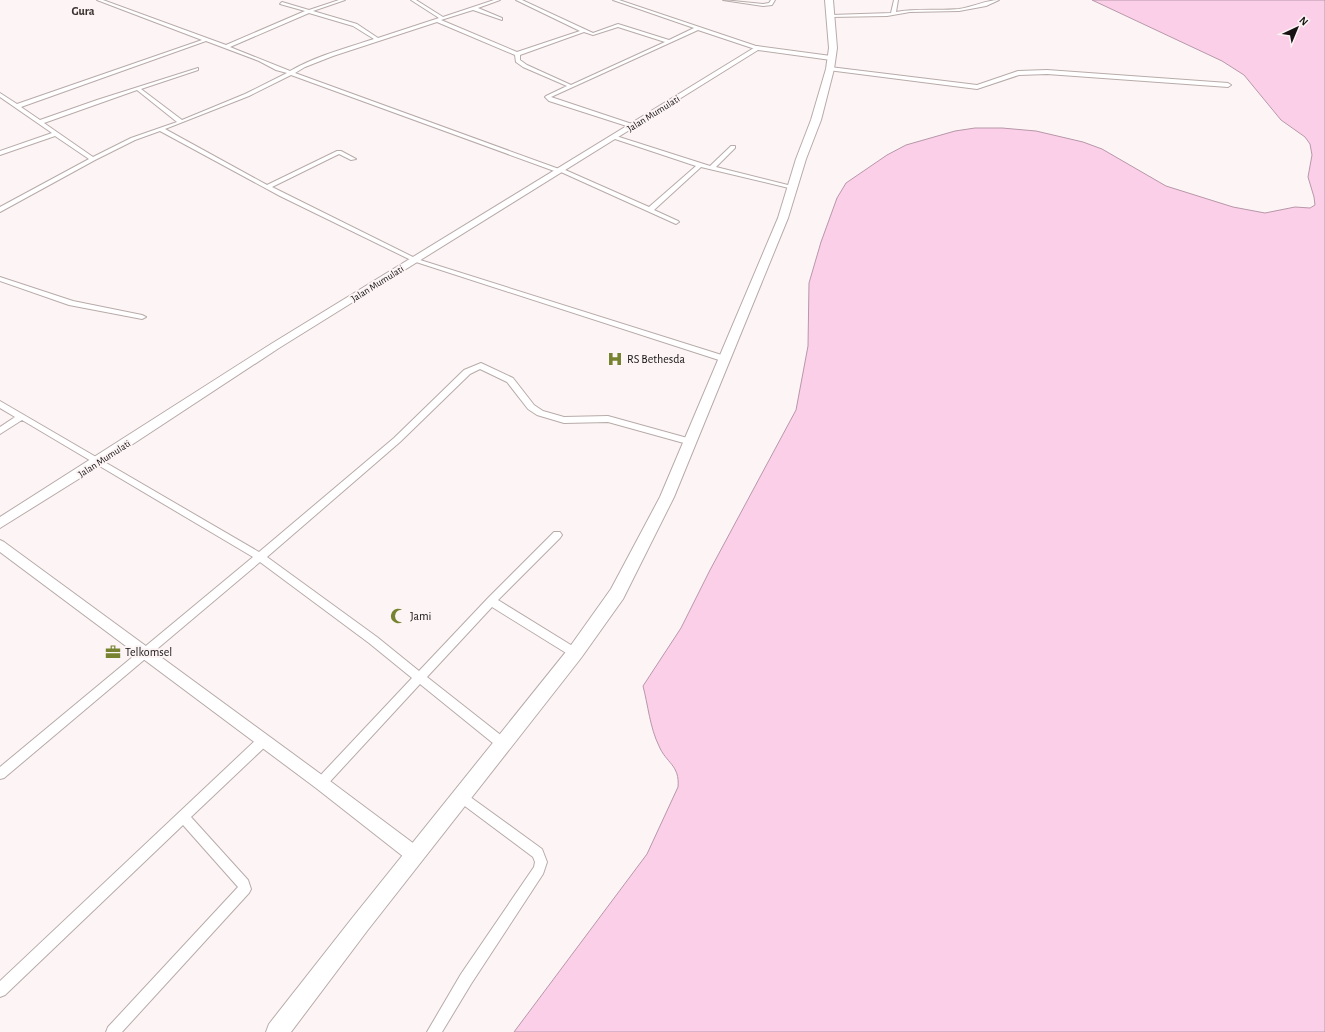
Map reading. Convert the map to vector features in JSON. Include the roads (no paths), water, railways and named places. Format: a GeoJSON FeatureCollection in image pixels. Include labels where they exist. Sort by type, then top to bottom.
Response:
{"type":"FeatureCollection","features":[{"type":"Feature","properties":{"kind":"highway"},"geometry":{"type":"LineString","coordinates":[[277,1032],[360,924],[575,653],[617,594],[667,497],[783,218],[816,120],[830,63],[833,48],[829,0]]}},
{"type":"Feature","properties":{"kind":"street"},"geometry":{"type":"LineString","coordinates":[[99,0],[261,60],[278,69],[560,170],[676,222]]}},
{"type":"Feature","properties":{"kind":"street"},"geometry":{"type":"LineString","coordinates":[[226,47],[309,11],[343,0]]}},
{"type":"Feature","properties":{"kind":"street"},"geometry":{"type":"LineString","coordinates":[[413,0],[439,19],[517,54],[583,31]]}},
{"type":"Feature","properties":{"kind":"street"},"geometry":{"type":"LineString","coordinates":[[0,210],[133,139],[181,122],[272,84],[314,62],[498,0]]}},
{"type":"Feature","properties":{"kind":"street"},"geometry":{"type":"LineString","coordinates":[[518,0],[583,31],[593,34],[618,25],[668,41]]}},
{"type":"Feature","properties":{"kind":"street"},"geometry":{"type":"LineString","coordinates":[[615,0],[757,48],[830,63],[977,87],[1018,73],[1047,72],[1228,85]]}},
{"type":"Feature","properties":{"kind":"street"},"geometry":{"type":"LineString","coordinates":[[725,0],[764,5],[770,4],[773,0]]}},
{"type":"Feature","properties":{"kind":"street"},"geometry":{"type":"LineString","coordinates":[[893,14],[896,0]]}},
{"type":"Feature","properties":{"kind":"street"},"geometry":{"type":"LineString","coordinates":[[831,16],[967,9],[998,0]]}},
{"type":"Feature","properties":{"kind":"street"},"geometry":{"type":"LineString","coordinates":[[282,3],[355,25],[377,40]]}},
{"type":"Feature","properties":{"kind":"street"},"geometry":{"type":"LineString","coordinates":[[473,8],[500,19]]}},
{"type":"Feature","properties":{"kind":"street"},"geometry":{"type":"LineString","coordinates":[[633,126],[548,98],[698,28]]}},
{"type":"Feature","properties":{"kind":"street"},"geometry":{"type":"LineString","coordinates":[[18,106],[206,40]]}},
{"type":"Feature","properties":{"kind":"street","name":"Jalan Mumulati"},"geometry":{"type":"LineString","coordinates":[[0,523],[97,462],[275,346],[757,48]]}},
{"type":"Feature","properties":{"kind":"street"},"geometry":{"type":"LineString","coordinates":[[517,54],[518,61],[525,66],[572,87]]}},
{"type":"Feature","properties":{"kind":"street"},"geometry":{"type":"LineString","coordinates":[[40,122],[90,103],[138,89],[196,69]]}},
{"type":"Feature","properties":{"kind":"street"},"geometry":{"type":"LineString","coordinates":[[138,89],[181,122]]}},
{"type":"Feature","properties":{"kind":"street"},"geometry":{"type":"LineString","coordinates":[[0,95],[57,132],[93,159]]}},
{"type":"Feature","properties":{"kind":"street"},"geometry":{"type":"LineString","coordinates":[[160,129],[267,187],[415,260],[725,359]]}},
{"type":"Feature","properties":{"kind":"street"},"geometry":{"type":"LineString","coordinates":[[0,153],[57,132]]}},
{"type":"Feature","properties":{"kind":"street"},"geometry":{"type":"LineString","coordinates":[[614,137],[700,165],[793,187]]}},
{"type":"Feature","properties":{"kind":"street"},"geometry":{"type":"LineString","coordinates":[[711,168],[733,147]]}},
{"type":"Feature","properties":{"kind":"street"},"geometry":{"type":"LineString","coordinates":[[267,187],[339,152],[353,158]]}},
{"type":"Feature","properties":{"kind":"street"},"geometry":{"type":"LineString","coordinates":[[650,210],[700,165]]}},
{"type":"Feature","properties":{"kind":"street"},"geometry":{"type":"LineString","coordinates":[[0,279],[72,303],[142,317]]}},
{"type":"Feature","properties":{"kind":"street"},"geometry":{"type":"LineString","coordinates":[[0,774],[260,557],[397,440],[467,372],[478,366],[484,367],[513,382],[531,407],[540,413],[564,420],[608,419],[691,442]]}},
{"type":"Feature","properties":{"kind":"street"},"geometry":{"type":"LineString","coordinates":[[0,404],[260,557],[336,612],[503,744]]}},
{"type":"Feature","properties":{"kind":"street"},"geometry":{"type":"LineString","coordinates":[[0,431],[21,417]]}},
{"type":"Feature","properties":{"kind":"street"},"geometry":{"type":"LineString","coordinates":[[321,783],[491,601],[557,535]]}},
{"type":"Feature","properties":{"kind":"street"},"geometry":{"type":"LineString","coordinates":[[0,546],[321,783],[415,855]]}},
{"type":"Feature","properties":{"kind":"street"},"geometry":{"type":"LineString","coordinates":[[491,601],[575,653]]}},
{"type":"Feature","properties":{"kind":"street"},"geometry":{"type":"LineString","coordinates":[[0,990],[264,741]]}},
{"type":"Feature","properties":{"kind":"street"},"geometry":{"type":"LineString","coordinates":[[434,1032],[466,979],[538,870],[541,862],[538,853],[462,797]]}},
{"type":"Feature","properties":{"kind":"street"},"geometry":{"type":"LineString","coordinates":[[113,1032],[245,889],[244,884],[183,817]]}},
{"type":"Feature","properties":{"kind":"place","name":"RS Bethesda"},"geometry":{"type":"Point","coordinates":[615,359]}},
{"type":"Feature","properties":{"kind":"place","name":"Jami"},"geometry":{"type":"Point","coordinates":[398,616]}},
{"type":"Feature","properties":{"kind":"place","name":"Telkomsel"},"geometry":{"type":"Point","coordinates":[113,652]}},
{"type":"Feature","properties":{"kind":"district","name":"Gura"},"geometry":{"type":"Point","coordinates":[83,11]}}]}
